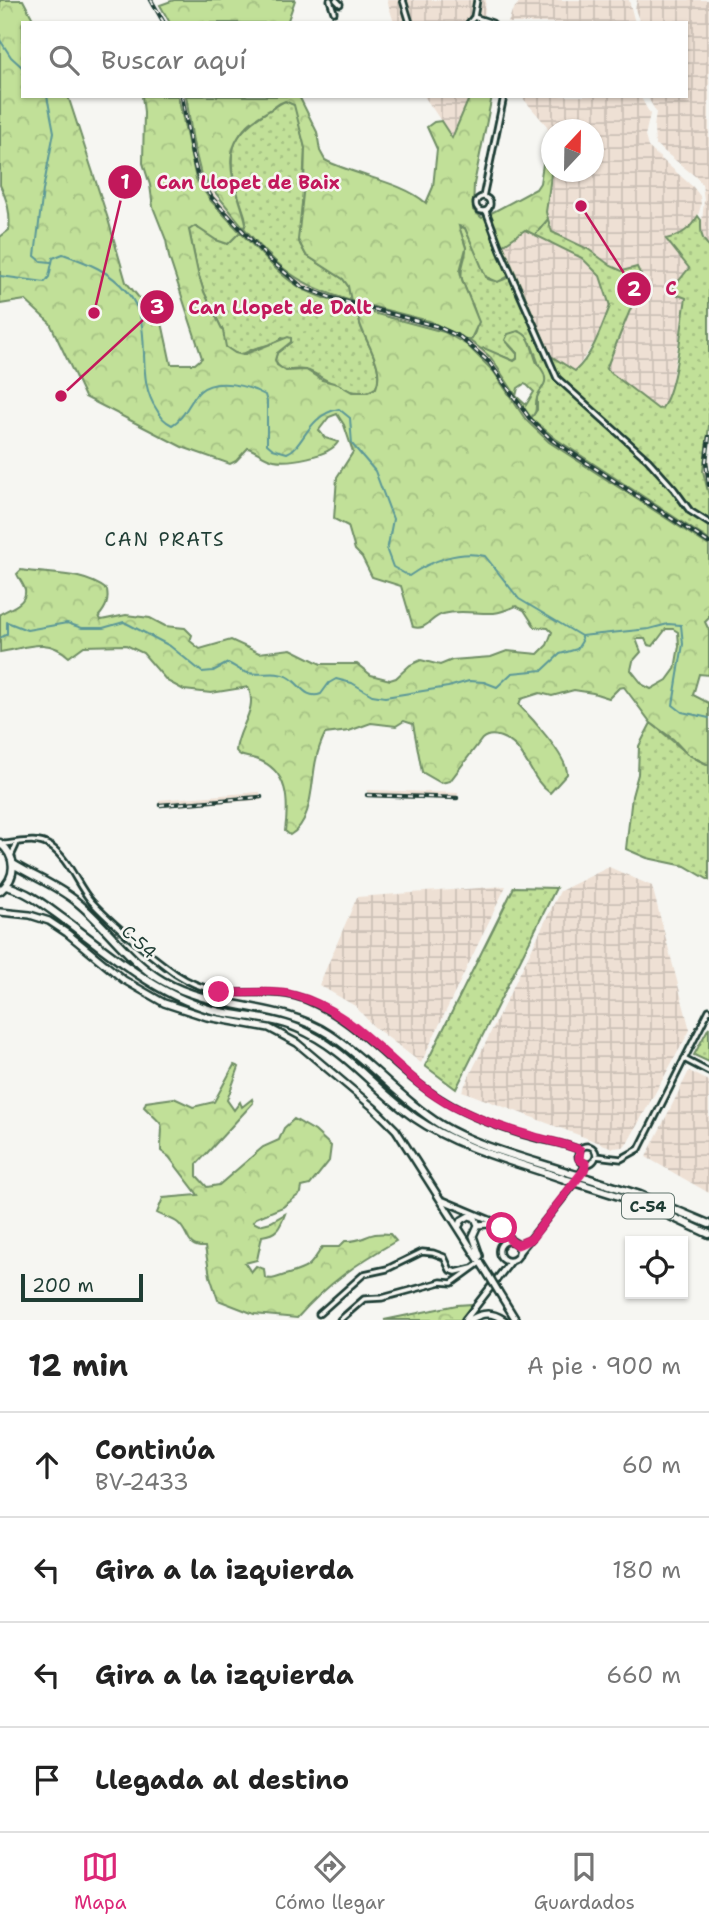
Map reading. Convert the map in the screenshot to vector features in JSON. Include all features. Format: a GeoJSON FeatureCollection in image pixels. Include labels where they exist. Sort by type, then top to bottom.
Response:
{"type":"FeatureCollection","features":[{"type":"Feature","properties":{"kind":"highway"},"geometry":{"type":"LineString","coordinates":[[1,843],[12,860],[10,880],[3,888]]}},
{"type":"Feature","properties":{"kind":"highway","name":"C-54"},"geometry":{"type":"LineString","coordinates":[[12,860],[77,901],[132,958],[162,981],[208,1000],[303,1020],[328,1033],[406,1100],[443,1126],[569,1176]]}},
{"type":"Feature","properties":{"kind":"highway","name":"C-54"},"geometry":{"type":"LineString","coordinates":[[3,888],[25,893],[43,904],[131,969],[169,992],[216,1011],[298,1028],[341,1053],[413,1116],[436,1131],[495,1156],[640,1195],[709,1224]]}},
{"type":"Feature","properties":{"kind":"highway","name":"C-54"},"geometry":{"type":"LineString","coordinates":[[586,1181],[709,1234]]}},
{"type":"Feature","properties":{"kind":"main road"},"geometry":{"type":"LineString","coordinates":[[0,912],[30,915],[49,921],[124,980],[164,1003],[207,1017],[281,1032],[297,1043],[386,1119],[410,1149],[516,1320]]}},
{"type":"Feature","properties":{"kind":"main road"},"geometry":{"type":"LineString","coordinates":[[442,1200],[495,1222],[504,1230],[519,1253],[490,1287],[468,1320]]}},
{"type":"Feature","properties":{"kind":"main road"},"geometry":{"type":"LineString","coordinates":[[459,1226],[469,1216],[475,1218],[478,1225],[473,1236],[480,1251],[480,1261]]}},
{"type":"Feature","properties":{"kind":"main road"},"geometry":{"type":"LineString","coordinates":[[478,1225],[488,1224],[504,1230]]}},
{"type":"Feature","properties":{"kind":"main road"},"geometry":{"type":"LineString","coordinates":[[502,1273],[503,1259],[499,1251],[503,1244],[504,1230]]}},
{"type":"Feature","properties":{"kind":"main road"},"geometry":{"type":"LineString","coordinates":[[503,1244],[514,1243]]}},
{"type":"Feature","properties":{"kind":"main road"},"geometry":{"type":"LineString","coordinates":[[503,1259],[511,1261]]}},
{"type":"Feature","properties":{"kind":"main road"},"geometry":{"type":"LineString","coordinates":[[468,1320],[485,1314],[494,1314],[504,1320]]}},
{"type":"Feature","properties":{"kind":"street"},"geometry":{"type":"LineString","coordinates":[[330,0],[334,12]]}},
{"type":"Feature","properties":{"kind":"street"},"geometry":{"type":"LineString","coordinates":[[336,0],[340,4]]}},
{"type":"Feature","properties":{"kind":"street"},"geometry":{"type":"LineString","coordinates":[[403,0],[409,21]]}},
{"type":"Feature","properties":{"kind":"street"},"geometry":{"type":"LineString","coordinates":[[471,21],[477,0]]}},
{"type":"Feature","properties":{"kind":"street"},"geometry":{"type":"LineString","coordinates":[[474,17],[486,21]]}},
{"type":"Feature","properties":{"kind":"street"},"geometry":{"type":"LineString","coordinates":[[486,211],[480,211],[476,205],[483,197],[504,98]]}},
{"type":"Feature","properties":{"kind":"street"},"geometry":{"type":"LineString","coordinates":[[483,197],[490,203],[486,211],[487,218],[557,378],[662,474],[691,511],[709,523]]}},
{"type":"Feature","properties":{"kind":"street"},"geometry":{"type":"LineString","coordinates":[[1,843],[28,841],[49,846],[61,856],[92,902],[183,978],[219,992],[286,993],[308,1000],[352,1026],[404,1072],[440,1099],[479,1117],[580,1150]]}},
{"type":"Feature","properties":{"kind":"street"},"geometry":{"type":"LineString","coordinates":[[12,860],[17,843]]}},
{"type":"Feature","properties":{"kind":"street"},"geometry":{"type":"LineString","coordinates":[[596,1156],[621,1159],[639,1149],[709,1011]]}},
{"type":"Feature","properties":{"kind":"street"},"geometry":{"type":"LineString","coordinates":[[684,1059],[709,1072]]}},
{"type":"Feature","properties":{"kind":"street"},"geometry":{"type":"LineString","coordinates":[[519,1253],[572,1187],[586,1164],[594,1161],[595,1150],[584,1147],[580,1150]]}},
{"type":"Feature","properties":{"kind":"street"},"geometry":{"type":"LineString","coordinates":[[580,1150],[579,1159],[586,1164]]}},
{"type":"Feature","properties":{"kind":"street"},"geometry":{"type":"LineString","coordinates":[[514,1243],[531,1239]]}},
{"type":"Feature","properties":{"kind":"street"},"geometry":{"type":"LineString","coordinates":[[319,1314],[364,1274],[387,1269],[422,1252],[444,1257],[450,1270],[456,1272],[472,1268]]}},
{"type":"Feature","properties":{"kind":"street"},"geometry":{"type":"LineString","coordinates":[[340,1320],[364,1300],[382,1298],[441,1282],[452,1283],[480,1261]]}},
{"type":"Feature","properties":{"kind":"shaded area"},"geometry":{"type":"Polygon","coordinates":[[[387,0],[486,0],[483,21],[393,21],[387,0]]]}},
{"type":"Feature","properties":{"kind":"shaded area"},"geometry":{"type":"Polygon","coordinates":[[[521,0],[629,0],[634,21],[509,21],[512,11],[521,0]]]}},
{"type":"Feature","properties":{"kind":"shaded area"},"geometry":{"type":"Polygon","coordinates":[[[637,0],[709,0],[709,246],[701,234],[704,200],[702,184],[655,144],[656,112],[648,98],[688,98],[688,21],[639,21],[635,9],[637,0]]]}},
{"type":"Feature","properties":{"kind":"shaded area"},"geometry":{"type":"Polygon","coordinates":[[[178,98],[186,98],[201,175],[218,199],[286,273],[327,293],[429,321],[470,341],[491,358],[531,418],[556,439],[709,540],[709,546],[549,442],[526,420],[494,372],[467,345],[444,332],[319,297],[296,285],[273,267],[211,201],[196,179],[178,98]]]}},
{"type":"Feature","properties":{"kind":"shaded area"},"geometry":{"type":"Polygon","coordinates":[[[425,98],[469,98],[452,139],[425,98]]]}},
{"type":"Feature","properties":{"kind":"shaded area"},"geometry":{"type":"Polygon","coordinates":[[[523,98],[641,98],[650,114],[645,136],[648,147],[693,187],[700,196],[701,205],[690,228],[680,235],[689,268],[671,292],[686,298],[672,380],[662,408],[658,409],[606,369],[639,288],[637,267],[622,271],[588,249],[552,232],[546,212],[549,182],[604,182],[604,119],[541,119],[523,98]]]}},
{"type":"Feature","properties":{"kind":"shaded area"},"geometry":{"type":"Polygon","coordinates":[[[525,230],[582,258],[600,276],[610,306],[595,341],[575,371],[551,357],[503,245],[525,230]]]}},
{"type":"Feature","properties":{"kind":"shaded area"},"geometry":{"type":"Polygon","coordinates":[[[709,426],[709,496],[703,472],[709,426]]]}},
{"type":"Feature","properties":{"kind":"shaded area"},"geometry":{"type":"Polygon","coordinates":[[[367,790],[458,793],[457,800],[367,797],[367,790]]]}},
{"type":"Feature","properties":{"kind":"shaded area"},"geometry":{"type":"Polygon","coordinates":[[[260,792],[261,800],[159,807],[159,800],[260,792]]]}},
{"type":"Feature","properties":{"kind":"shaded area"},"geometry":{"type":"Polygon","coordinates":[[[609,867],[652,886],[690,1030],[628,1142],[623,1147],[613,1148],[462,1091],[560,891],[609,867]]]}},
{"type":"Feature","properties":{"kind":"shaded area"},"geometry":{"type":"Polygon","coordinates":[[[506,886],[421,1063],[373,1026],[355,1006],[319,985],[357,897],[506,886]]]}},
{"type":"Feature","properties":{"kind":"shaded area"},"geometry":{"type":"Polygon","coordinates":[[[689,1071],[709,1081],[709,1193],[646,1157],[689,1071]]]}},
{"type":"Feature","properties":{"kind":"green space"},"geometry":{"type":"Polygon","coordinates":[[[0,0],[23,0],[34,21],[21,21],[21,98],[69,98],[126,282],[163,327],[171,364],[195,364],[202,358],[166,240],[153,207],[143,163],[142,98],[178,98],[196,179],[211,201],[240,232],[228,244],[216,240],[195,226],[189,230],[204,292],[223,331],[226,347],[243,355],[288,337],[291,342],[277,353],[277,365],[286,371],[306,370],[322,380],[338,384],[352,392],[368,392],[376,388],[378,368],[362,328],[358,309],[444,332],[467,345],[494,372],[526,420],[549,442],[709,546],[709,618],[705,622],[709,630],[709,675],[699,674],[693,695],[709,703],[709,765],[687,754],[673,739],[651,723],[624,687],[619,688],[609,698],[574,690],[552,696],[540,693],[521,699],[519,705],[548,738],[566,767],[567,774],[550,793],[540,783],[517,748],[500,737],[491,735],[482,739],[450,781],[441,783],[422,772],[413,724],[404,721],[396,726],[371,723],[349,731],[325,734],[317,756],[307,811],[298,829],[290,835],[285,831],[287,809],[281,779],[267,764],[242,756],[236,751],[251,703],[248,687],[211,693],[184,690],[167,681],[143,653],[126,645],[84,646],[69,657],[44,645],[0,652],[0,614],[20,602],[25,595],[17,574],[21,570],[77,577],[98,584],[107,590],[108,594],[99,616],[101,620],[126,615],[150,618],[165,626],[185,628],[192,635],[190,641],[200,649],[231,640],[259,653],[291,649],[321,664],[357,664],[371,675],[390,680],[421,660],[440,665],[452,660],[491,657],[507,651],[538,654],[547,645],[552,632],[548,628],[535,627],[524,610],[516,606],[494,613],[449,613],[422,627],[413,627],[401,586],[372,577],[362,557],[355,550],[348,526],[334,519],[337,477],[353,452],[344,425],[337,414],[329,417],[319,430],[325,438],[338,442],[327,451],[281,461],[270,459],[248,448],[230,464],[182,447],[85,397],[50,323],[25,300],[0,304],[0,237],[9,230],[5,196],[0,185],[0,0]],[[666,629],[653,646],[648,645],[645,639],[636,639],[641,652],[633,661],[631,670],[643,685],[651,689],[667,680],[675,669],[679,646],[678,632],[666,629]]]}},
{"type":"Feature","properties":{"kind":"green space"},"geometry":{"type":"Polygon","coordinates":[[[174,0],[295,0],[288,21],[169,21],[160,5],[174,0]]]}},
{"type":"Feature","properties":{"kind":"green space"},"geometry":{"type":"Polygon","coordinates":[[[186,98],[300,98],[317,132],[320,151],[325,160],[404,189],[426,203],[433,187],[437,149],[427,127],[441,121],[452,138],[469,98],[492,98],[474,184],[473,210],[482,218],[536,189],[541,177],[541,182],[550,182],[546,212],[548,219],[535,235],[525,230],[503,245],[515,273],[498,282],[486,277],[465,228],[459,226],[466,248],[460,271],[479,322],[470,341],[429,321],[351,301],[348,286],[343,279],[306,255],[298,240],[305,148],[294,105],[285,101],[255,119],[238,137],[233,149],[232,172],[246,223],[244,228],[201,175],[186,98]]]}},
{"type":"Feature","properties":{"kind":"green space"},"geometry":{"type":"Polygon","coordinates":[[[285,101],[295,105],[305,148],[300,244],[306,255],[343,279],[348,286],[351,301],[303,282],[291,274],[268,255],[244,228],[245,217],[232,169],[235,143],[253,122],[285,101]]]}},
{"type":"Feature","properties":{"kind":"green space"},"geometry":{"type":"Polygon","coordinates":[[[698,216],[703,237],[709,246],[709,426],[703,471],[709,496],[709,540],[556,439],[531,418],[537,410],[537,397],[545,381],[531,343],[510,346],[519,356],[514,361],[481,349],[470,341],[477,325],[462,279],[466,247],[459,226],[465,228],[488,279],[499,281],[515,273],[551,356],[575,371],[592,349],[610,306],[600,276],[582,258],[535,235],[548,219],[552,232],[588,249],[611,266],[622,271],[637,267],[647,288],[639,288],[606,369],[658,409],[662,408],[671,385],[686,298],[670,292],[689,268],[666,239],[685,231],[698,216]]]}},
{"type":"Feature","properties":{"kind":"green space"},"geometry":{"type":"Polygon","coordinates":[[[192,226],[228,244],[240,232],[296,285],[318,296],[358,309],[362,328],[378,368],[376,388],[350,391],[309,371],[281,368],[275,360],[277,353],[291,342],[282,338],[241,354],[225,347],[223,331],[198,273],[189,230],[192,226]]]}},
{"type":"Feature","properties":{"kind":"green space"},"geometry":{"type":"Polygon","coordinates":[[[518,331],[526,336],[545,376],[545,383],[536,401],[536,411],[531,418],[517,397],[526,405],[534,392],[524,384],[518,388],[516,396],[491,358],[481,349],[514,361],[517,359],[517,353],[505,340],[508,334],[518,331]]]}},
{"type":"Feature","properties":{"kind":"green space"},"geometry":{"type":"Polygon","coordinates":[[[651,723],[685,752],[709,765],[709,880],[685,866],[647,858],[626,849],[632,796],[638,774],[639,746],[651,723]]]}},
{"type":"Feature","properties":{"kind":"green space"},"geometry":{"type":"Polygon","coordinates":[[[514,887],[556,888],[456,1089],[425,1066],[514,887]]]}},
{"type":"Feature","properties":{"kind":"green space"},"geometry":{"type":"Polygon","coordinates":[[[709,1027],[709,1062],[694,1055],[709,1027]]]}},
{"type":"Feature","properties":{"kind":"green space"},"geometry":{"type":"Polygon","coordinates":[[[234,1065],[239,1067],[227,1100],[234,1110],[240,1102],[242,1107],[252,1099],[253,1103],[197,1164],[197,1176],[207,1187],[219,1185],[263,1147],[279,1140],[284,1128],[294,1119],[315,1131],[331,1146],[329,1161],[310,1185],[302,1187],[301,1193],[283,1207],[256,1218],[253,1222],[259,1225],[271,1222],[285,1214],[277,1230],[262,1236],[257,1260],[245,1263],[251,1272],[256,1266],[264,1269],[265,1278],[270,1279],[296,1272],[306,1268],[322,1247],[339,1247],[345,1241],[376,1234],[390,1234],[396,1241],[343,1275],[297,1318],[254,1314],[218,1300],[205,1247],[194,1245],[178,1223],[157,1213],[163,1198],[198,1195],[169,1157],[161,1151],[162,1126],[144,1107],[146,1102],[174,1098],[193,1107],[214,1102],[234,1065]]]}},
{"type":"Feature","properties":{"kind":"green space"},"geometry":{"type":"Polygon","coordinates":[[[473,1304],[461,1320],[384,1320],[457,1305],[473,1304]]]}},
{"type":"Feature","properties":{"kind":"waterway"},"geometry":{"type":"LineString","coordinates":[[0,40],[21,66]]}},
{"type":"Feature","properties":{"kind":"waterway"},"geometry":{"type":"LineString","coordinates":[[47,98],[54,132],[35,256],[41,261],[51,262]]}},
{"type":"Feature","properties":{"kind":"waterway"},"geometry":{"type":"LineString","coordinates":[[0,276],[45,282],[49,277],[53,258],[63,254],[90,264],[113,278],[136,305],[141,320],[144,366],[150,396],[161,417],[172,425],[196,395],[207,387],[215,384],[242,386],[265,395],[267,444],[287,453],[293,450],[320,418],[339,409],[350,418],[352,444],[375,471],[393,519],[387,551],[393,567],[409,576],[445,558],[465,554],[485,556],[519,599],[581,636],[649,629],[668,624],[681,625],[683,644],[673,705],[682,712],[709,718]]}},
{"type":"Feature","properties":{"kind":"waterway"},"geometry":{"type":"LineString","coordinates":[[0,638],[7,634],[7,622],[27,630],[67,623],[82,628],[103,628],[124,622],[170,646],[202,672],[213,671],[228,663],[248,673],[283,675],[311,695],[321,694],[329,683],[336,679],[352,683],[372,695],[385,697],[469,681],[484,682],[497,687],[512,673],[543,670],[560,654],[577,649],[582,641],[581,637]]}},
{"type":"Feature","properties":{"kind":"railway"},"geometry":{"type":"LineString","coordinates":[[151,0],[163,21]]}},
{"type":"Feature","properties":{"kind":"railway"},"geometry":{"type":"LineString","coordinates":[[182,98],[197,174],[212,198],[269,259],[302,287],[332,298],[436,326],[460,337],[489,362],[530,419],[552,440],[709,543]]}},
{"type":"Feature","properties":{"kind":"railway"},"geometry":{"type":"LineString","coordinates":[[709,437],[706,461],[709,485]]}},
{"type":"Feature","properties":{"kind":"railway"},"geometry":{"type":"LineString","coordinates":[[367,795],[457,798]]}},
{"type":"Feature","properties":{"kind":"railway"},"geometry":{"type":"LineString","coordinates":[[160,805],[261,797]]}},
{"type":"Feature","properties":{"kind":"place","name":"C"},"geometry":{"type":"Point","coordinates":[581,206]}},
{"type":"Feature","properties":{"kind":"place","name":"Can Llopet de Baix"},"geometry":{"type":"Point","coordinates":[94,313]}},
{"type":"Feature","properties":{"kind":"place","name":"Can Llopet de Dalt"},"geometry":{"type":"Point","coordinates":[61,396]}},
{"type":"Feature","properties":{"kind":"district","name":"CAN PRATS"},"geometry":{"type":"Point","coordinates":[165,539]}},
{"type":"Feature","properties":{"kind":"route"},"geometry":{"type":"LineString","coordinates":[[219,992],[286,993],[324,1007],[373,1042],[404,1072],[440,1099],[540,1139],[561,1142],[580,1150],[579,1159],[586,1164],[584,1170],[531,1239],[517,1245],[502,1228]]}}]}
